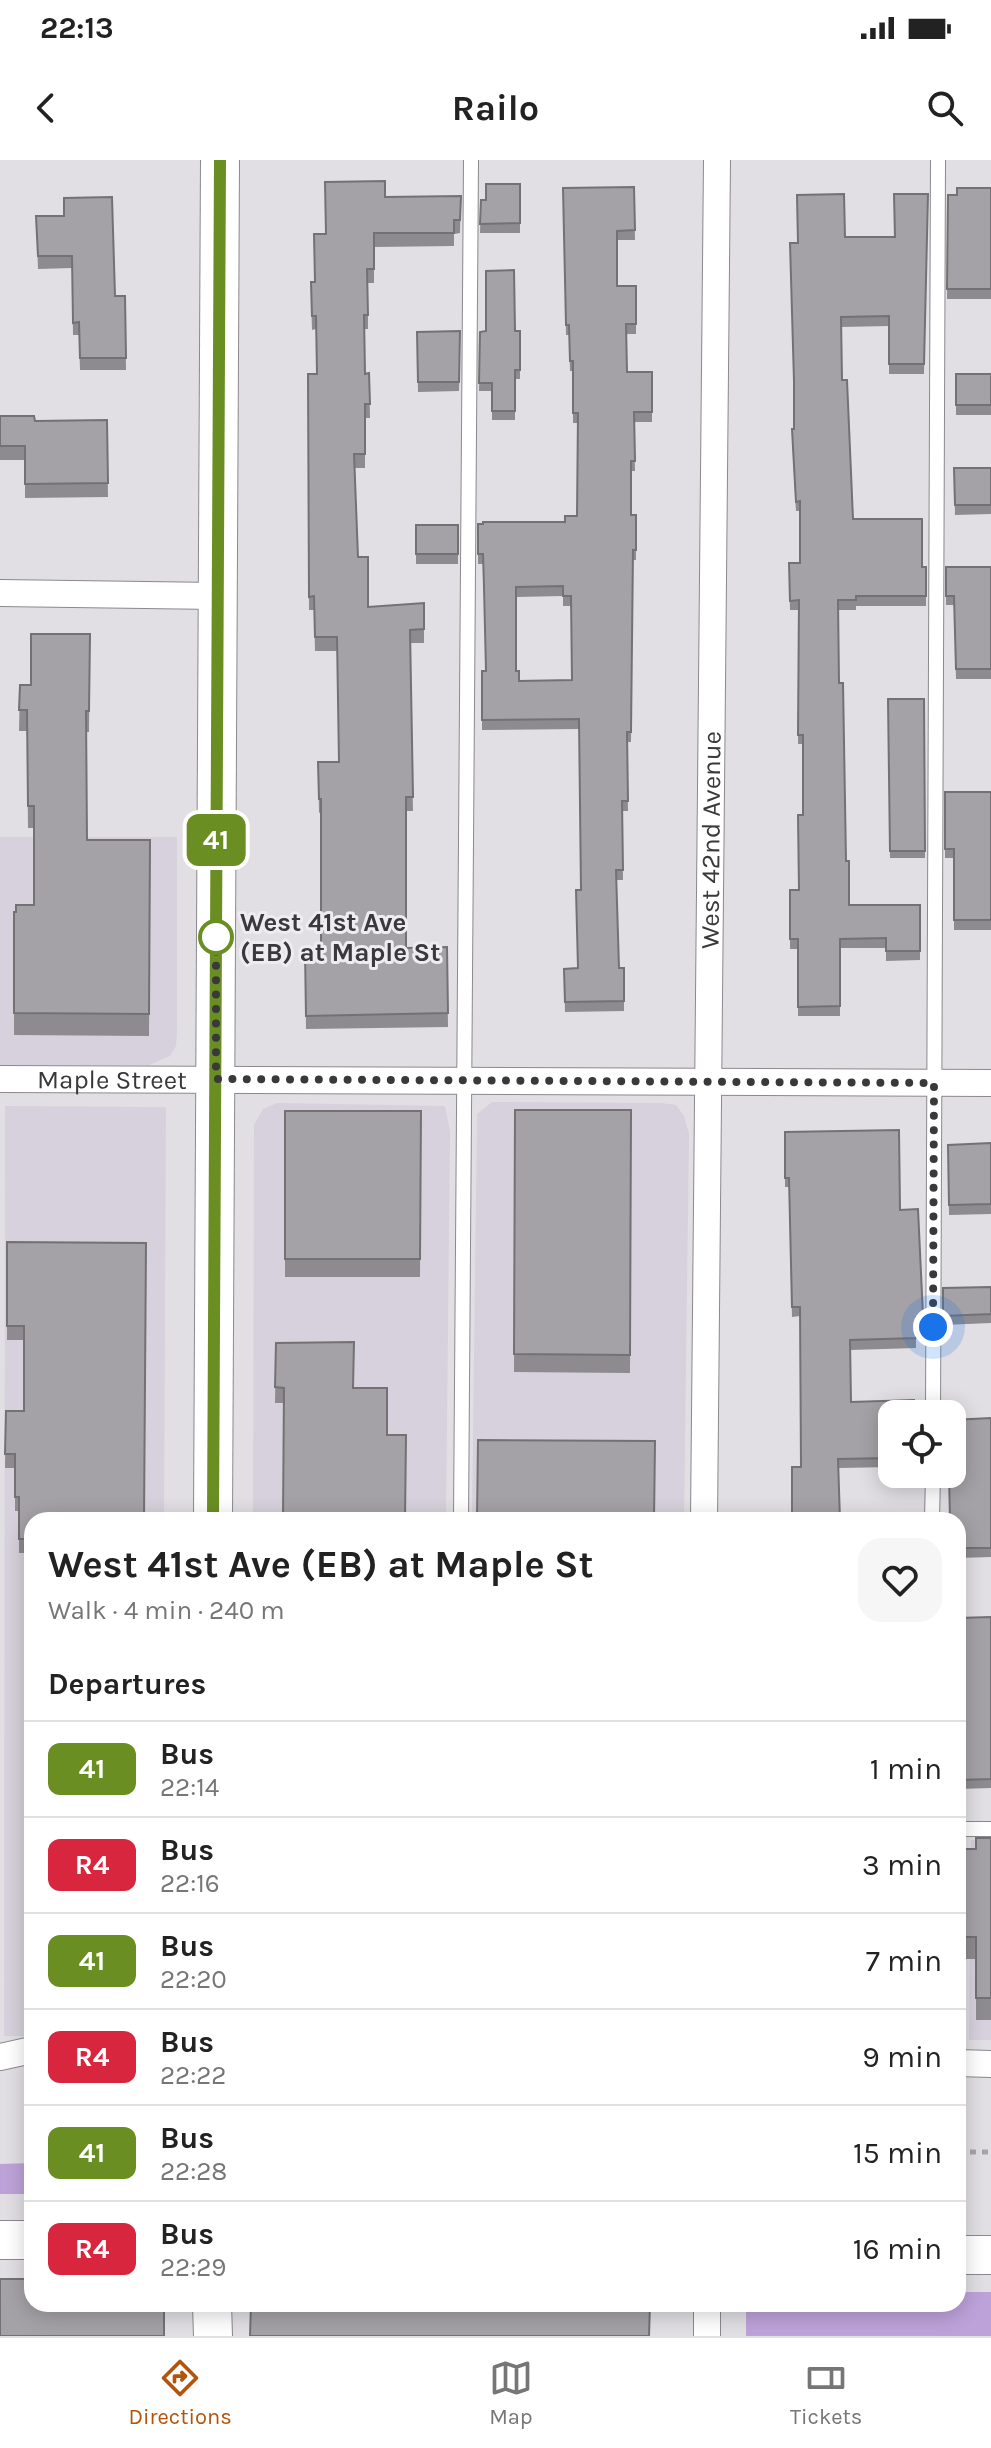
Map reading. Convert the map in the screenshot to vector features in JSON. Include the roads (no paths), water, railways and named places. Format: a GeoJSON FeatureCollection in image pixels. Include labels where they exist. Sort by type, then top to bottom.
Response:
{"type":"FeatureCollection","features":[{"type":"Feature","properties":{"kind":"main road"},"geometry":{"type":"LineString","coordinates":[[213,1512],[220,160]]}},
{"type":"Feature","properties":{"kind":"main road"},"geometry":{"type":"LineString","coordinates":[[0,2240],[24,2240]]}},
{"type":"Feature","properties":{"kind":"main road"},"geometry":{"type":"LineString","coordinates":[[966,2255],[991,2255]]}},
{"type":"Feature","properties":{"kind":"main road"},"geometry":{"type":"LineString","coordinates":[[212,2312],[213,2336]]}},
{"type":"Feature","properties":{"kind":"street","name":"West 42nd Avenue"},"geometry":{"type":"LineString","coordinates":[[704,1512],[717,160]]}},
{"type":"Feature","properties":{"kind":"street"},"geometry":{"type":"LineString","coordinates":[[0,593],[217,596]]}},
{"type":"Feature","properties":{"kind":"street","name":"Maple Street"},"geometry":{"type":"LineString","coordinates":[[0,1079],[991,1083]]}},
{"type":"Feature","properties":{"kind":"street"},"geometry":{"type":"LineString","coordinates":[[0,2057],[24,2052]]}},
{"type":"Feature","properties":{"kind":"street"},"geometry":{"type":"LineString","coordinates":[[966,2063],[991,2064]]}},
{"type":"Feature","properties":{"kind":"street"},"geometry":{"type":"LineString","coordinates":[[707,2312],[707,2336]]}},
{"type":"Feature","properties":{"kind":"lane"},"geometry":{"type":"LineString","coordinates":[[461,1512],[471,160]]}},
{"type":"Feature","properties":{"kind":"lane"},"geometry":{"type":"LineString","coordinates":[[933,1400],[938,160]]}},
{"type":"Feature","properties":{"kind":"lane"},"geometry":{"type":"LineString","coordinates":[[932,1512],[933,1488]]}},
{"type":"Feature","properties":{"kind":"lane"},"geometry":{"type":"LineString","coordinates":[[966,1829],[991,1829]]}},
{"type":"Feature","properties":{"kind":"place","name":"West 41st Ave (EB) at Maple St"},"geometry":{"type":"Point","coordinates":[216,937]}}]}
